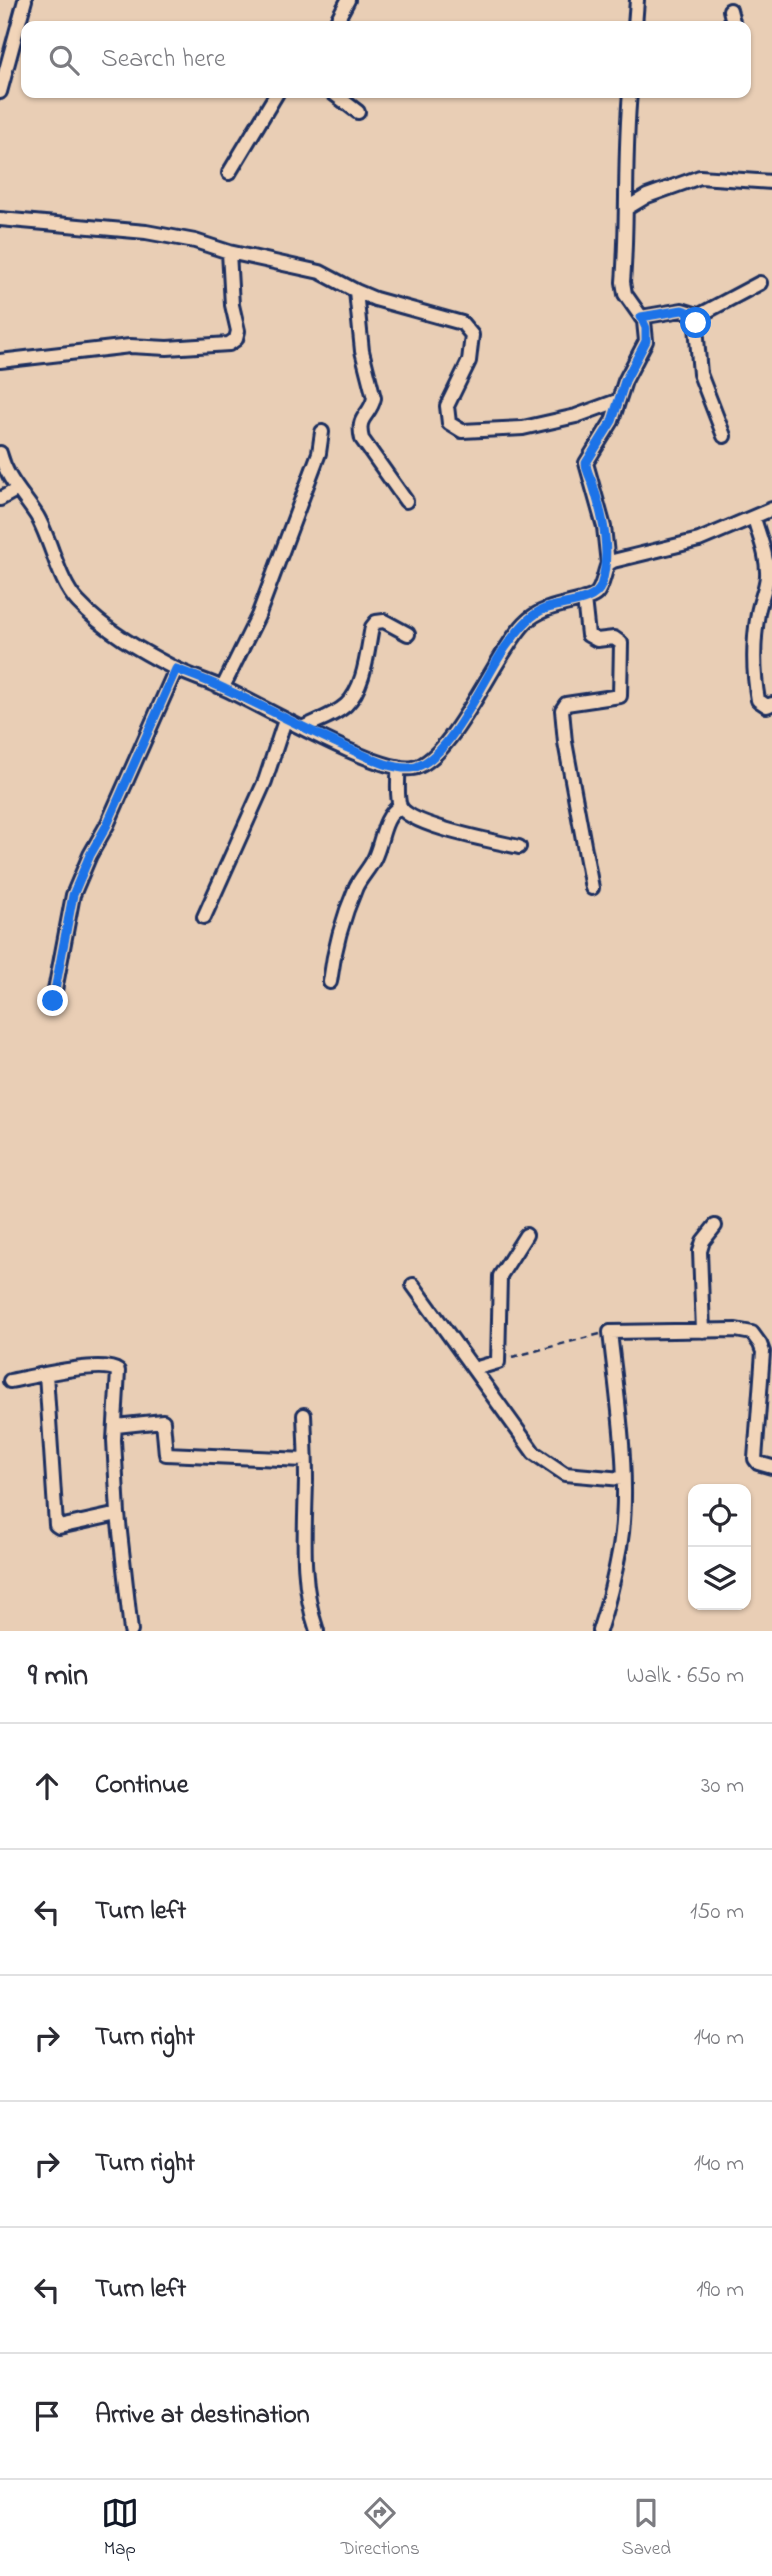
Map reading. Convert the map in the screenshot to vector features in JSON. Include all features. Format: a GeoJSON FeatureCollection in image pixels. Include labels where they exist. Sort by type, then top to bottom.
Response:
{"type":"FeatureCollection","features":[{"type":"Feature","properties":{"kind":"street"},"geometry":{"type":"LineString","coordinates":[[0,92],[25,0]]}},
{"type":"Feature","properties":{"kind":"street"},"geometry":{"type":"LineString","coordinates":[[337,21],[348,0]]}},
{"type":"Feature","properties":{"kind":"street"},"geometry":{"type":"LineString","coordinates":[[635,21],[637,0]]}},
{"type":"Feature","properties":{"kind":"street"},"geometry":{"type":"LineString","coordinates":[[730,10],[733,21]]}},
{"type":"Feature","properties":{"kind":"street"},"geometry":{"type":"LineString","coordinates":[[229,173],[274,98]]}},
{"type":"Feature","properties":{"kind":"street"},"geometry":{"type":"LineString","coordinates":[[340,98],[358,112]]}},
{"type":"Feature","properties":{"kind":"street"},"geometry":{"type":"LineString","coordinates":[[0,453],[16,490],[36,515],[66,583],[76,600],[99,622],[176,669],[223,687],[302,728],[382,763],[414,768],[422,764],[447,742],[465,717],[506,646],[531,617],[548,608],[591,598],[600,590],[608,564],[604,527],[586,463],[612,421],[617,401],[646,341],[646,328],[625,294],[623,282],[627,208],[626,138],[630,98]]}},
{"type":"Feature","properties":{"kind":"street"},"geometry":{"type":"LineString","coordinates":[[627,208],[647,196],[700,177],[772,182]]}},
{"type":"Feature","properties":{"kind":"street"},"geometry":{"type":"LineString","coordinates":[[0,219],[146,232],[195,241],[229,252],[320,272],[356,291],[462,323],[472,335],[469,361],[447,406],[449,423],[462,431],[523,428],[576,416],[617,401]]}},
{"type":"Feature","properties":{"kind":"street"},"geometry":{"type":"LineString","coordinates":[[0,361],[131,346],[167,348],[229,344],[236,339],[238,331],[232,305],[229,252]]}},
{"type":"Feature","properties":{"kind":"street"},"geometry":{"type":"LineString","coordinates":[[696,317],[760,284]]}},
{"type":"Feature","properties":{"kind":"street"},"geometry":{"type":"LineString","coordinates":[[356,291],[362,351],[374,398],[372,405],[361,418],[359,427],[362,439],[406,501]]}},
{"type":"Feature","properties":{"kind":"street"},"geometry":{"type":"LineString","coordinates":[[641,317],[682,310],[691,312],[696,317],[696,349],[700,374],[724,436]]}},
{"type":"Feature","properties":{"kind":"street"},"geometry":{"type":"LineString","coordinates":[[223,687],[266,596],[319,453],[322,432]]}},
{"type":"Feature","properties":{"kind":"street"},"geometry":{"type":"LineString","coordinates":[[0,499],[16,490]]}},
{"type":"Feature","properties":{"kind":"street"},"geometry":{"type":"LineString","coordinates":[[608,564],[699,540],[772,509]]}},
{"type":"Feature","properties":{"kind":"street"},"geometry":{"type":"LineString","coordinates":[[754,517],[765,554],[767,575],[758,613],[754,649],[755,680],[758,700],[767,706],[772,705]]}},
{"type":"Feature","properties":{"kind":"street"},"geometry":{"type":"LineString","coordinates":[[584,599],[588,635],[597,640],[614,638],[621,643],[620,696],[566,704],[562,710],[565,742],[592,888]]}},
{"type":"Feature","properties":{"kind":"street"},"geometry":{"type":"LineString","coordinates":[[302,728],[335,712],[347,704],[354,694],[363,674],[372,628],[376,622],[384,621],[408,634]]}},
{"type":"Feature","properties":{"kind":"street"},"geometry":{"type":"LineString","coordinates":[[53,1001],[73,895],[176,669]]}},
{"type":"Feature","properties":{"kind":"street"},"geometry":{"type":"LineString","coordinates":[[204,917],[265,781],[285,720]]}},
{"type":"Feature","properties":{"kind":"street"},"geometry":{"type":"LineString","coordinates":[[398,767],[400,806],[408,813],[433,825],[470,837],[519,847]]}},
{"type":"Feature","properties":{"kind":"street"},"geometry":{"type":"LineString","coordinates":[[330,982],[334,950],[357,885],[374,859],[392,812],[400,806]]}},
{"type":"Feature","properties":{"kind":"street"},"geometry":{"type":"LineString","coordinates":[[703,1331],[700,1251],[703,1241],[715,1226]]}},
{"type":"Feature","properties":{"kind":"street"},"geometry":{"type":"LineString","coordinates":[[474,1369],[498,1362],[500,1276],[526,1235]]}},
{"type":"Feature","properties":{"kind":"street"},"geometry":{"type":"LineString","coordinates":[[413,1285],[534,1454],[565,1474],[622,1479]]}},
{"type":"Feature","properties":{"kind":"street"},"geometry":{"type":"LineString","coordinates":[[599,1631],[621,1545],[622,1479],[610,1332],[736,1330],[751,1334],[763,1352],[755,1459],[758,1463],[772,1468]]}},
{"type":"Feature","properties":{"kind":"street"},"geometry":{"type":"LineString","coordinates":[[10,1381],[75,1369],[116,1368],[119,1380],[116,1426],[118,1514],[131,1631]]}},
{"type":"Feature","properties":{"kind":"street"},"geometry":{"type":"LineString","coordinates":[[46,1374],[56,1525],[59,1527],[118,1514]]}},
{"type":"Feature","properties":{"kind":"street"},"geometry":{"type":"LineString","coordinates":[[304,1415],[304,1565],[310,1611],[317,1631]]}},
{"type":"Feature","properties":{"kind":"street"},"geometry":{"type":"LineString","coordinates":[[116,1426],[163,1421],[166,1454],[305,1460]]}},
{"type":"Feature","properties":{"kind":"path"},"geometry":{"type":"LineString","coordinates":[[498,1362],[610,1332]]}},
{"type":"Feature","properties":{"kind":"route"},"geometry":{"type":"LineString","coordinates":[[53,1001],[73,895],[176,669],[223,687],[302,728],[382,763],[414,768],[422,764],[447,742],[465,717],[506,646],[538,611],[591,598],[600,590],[608,564],[604,527],[586,463],[612,421],[625,381],[646,341],[646,328],[641,317],[665,311],[687,310],[695,314],[696,323]]}}]}
